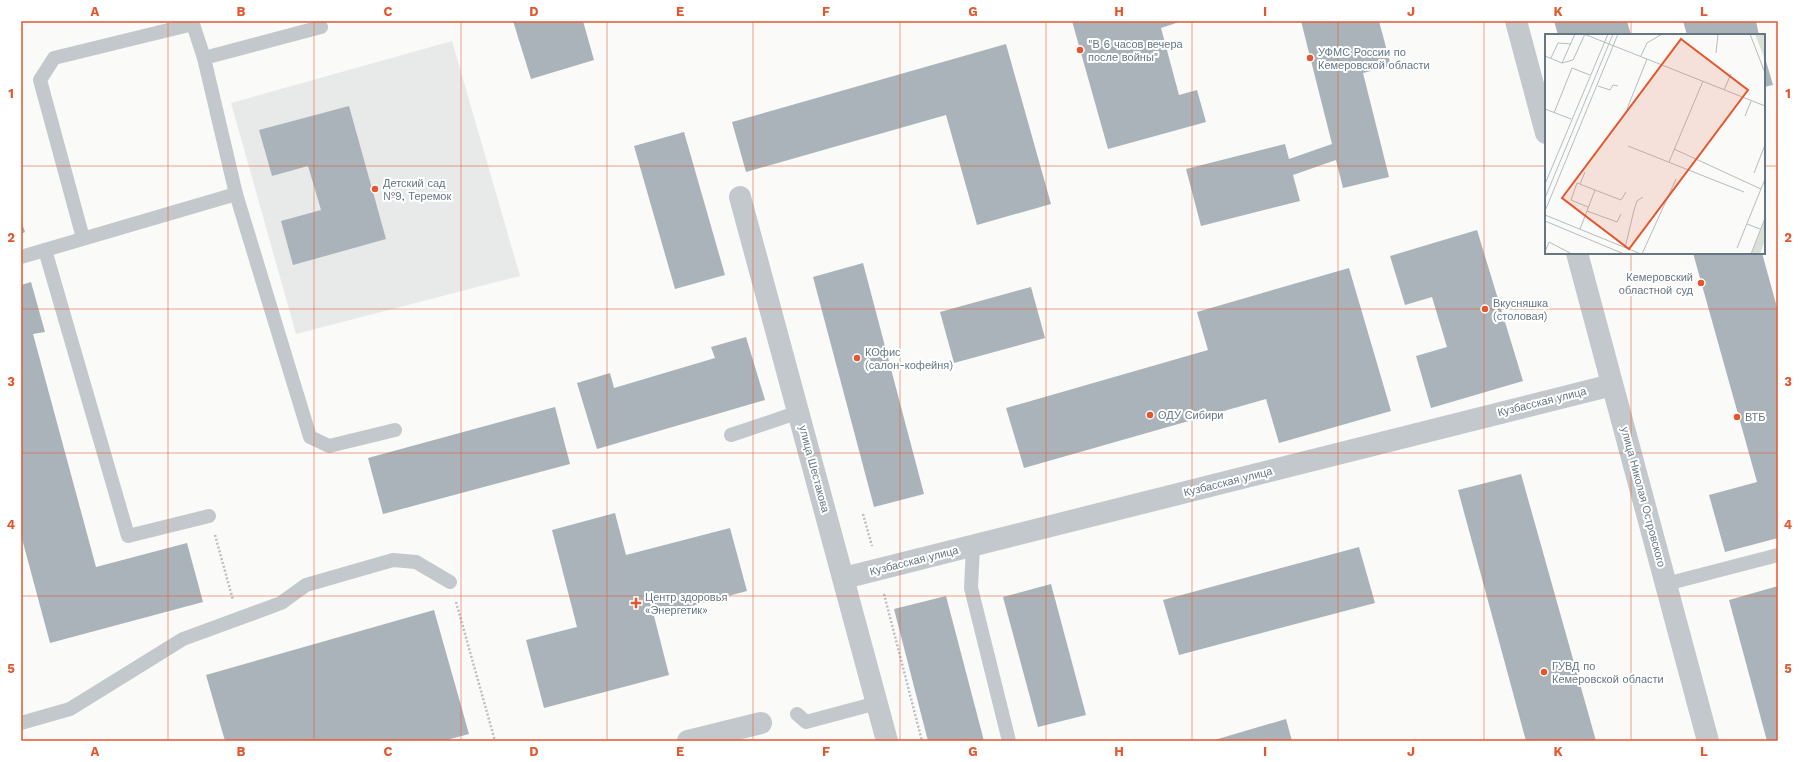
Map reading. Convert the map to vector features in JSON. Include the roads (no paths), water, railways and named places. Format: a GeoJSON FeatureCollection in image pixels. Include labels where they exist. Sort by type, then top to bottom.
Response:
{"type":"FeatureCollection","features":[{"type":"Feature","properties":{"kind":"street"},"geometry":{"type":"LineString","coordinates":[[1516,21],[1545,130]]}},
{"type":"Feature","properties":{"kind":"street","name":"улица Шестакова"},"geometry":{"type":"LineString","coordinates":[[740,197],[887,741]]}},
{"type":"Feature","properties":{"kind":"street","name":"улица Николая Островского"},"geometry":{"type":"LineString","coordinates":[[1578,254],[1708,741]]}},
{"type":"Feature","properties":{"kind":"street","name":"Кузбасская улица"},"geometry":{"type":"LineString","coordinates":[[844,578],[1612,385]]}},
{"type":"Feature","properties":{"kind":"street"},"geometry":{"type":"LineString","coordinates":[[688,741],[761,723]]}},
{"type":"Feature","properties":{"kind":"lane"},"geometry":{"type":"LineString","coordinates":[[83,238],[40,80],[54,58],[193,24],[204,58],[236,194],[310,437],[330,446],[395,430]]}},
{"type":"Feature","properties":{"kind":"lane"},"geometry":{"type":"LineString","coordinates":[[204,58],[321,27]]}},
{"type":"Feature","properties":{"kind":"lane"},"geometry":{"type":"LineString","coordinates":[[21,257],[236,194]]}},
{"type":"Feature","properties":{"kind":"lane"},"geometry":{"type":"LineString","coordinates":[[45,250],[128,536],[209,516]]}},
{"type":"Feature","properties":{"kind":"lane"},"geometry":{"type":"LineString","coordinates":[[732,434],[799,412]]}},
{"type":"Feature","properties":{"kind":"lane"},"geometry":{"type":"LineString","coordinates":[[973,546],[971,588],[1009,741]]}},
{"type":"Feature","properties":{"kind":"lane"},"geometry":{"type":"LineString","coordinates":[[1666,584],[1778,555]]}},
{"type":"Feature","properties":{"kind":"lane"},"geometry":{"type":"LineString","coordinates":[[21,723],[70,709],[183,639],[281,603],[306,585],[393,560],[416,562],[450,582]]}},
{"type":"Feature","properties":{"kind":"lane"},"geometry":{"type":"LineString","coordinates":[[797,714],[806,722],[877,703]]}},
{"type":"Feature","properties":{"kind":"place","name":"\"В 6 часов вечера после войны\""},"geometry":{"type":"Point","coordinates":[1080,50]}},
{"type":"Feature","properties":{"kind":"place","name":"УФМС России по Кемеровской области"},"geometry":{"type":"Point","coordinates":[1310,58]}},
{"type":"Feature","properties":{"kind":"place","name":"Детский сад №9, Теремок"},"geometry":{"type":"Point","coordinates":[375,189]}},
{"type":"Feature","properties":{"kind":"place","name":"Кемеровский областной суд"},"geometry":{"type":"Point","coordinates":[1701,283]}},
{"type":"Feature","properties":{"kind":"place","name":"Вкусняшка (столовая)"},"geometry":{"type":"Point","coordinates":[1485,309]}},
{"type":"Feature","properties":{"kind":"place","name":"КОфис (салон-кофейня)"},"geometry":{"type":"Point","coordinates":[857,358]}},
{"type":"Feature","properties":{"kind":"place","name":"ОДУ Сибири"},"geometry":{"type":"Point","coordinates":[1150,415]}},
{"type":"Feature","properties":{"kind":"place","name":"ВТБ"},"geometry":{"type":"Point","coordinates":[1737,417]}},
{"type":"Feature","properties":{"kind":"place","name":"Центр здоровья «Энергетик»"},"geometry":{"type":"Point","coordinates":[636,603]}},
{"type":"Feature","properties":{"kind":"place","name":"ГУВД по Кемеровской области"},"geometry":{"type":"Point","coordinates":[1544,672]}}]}
